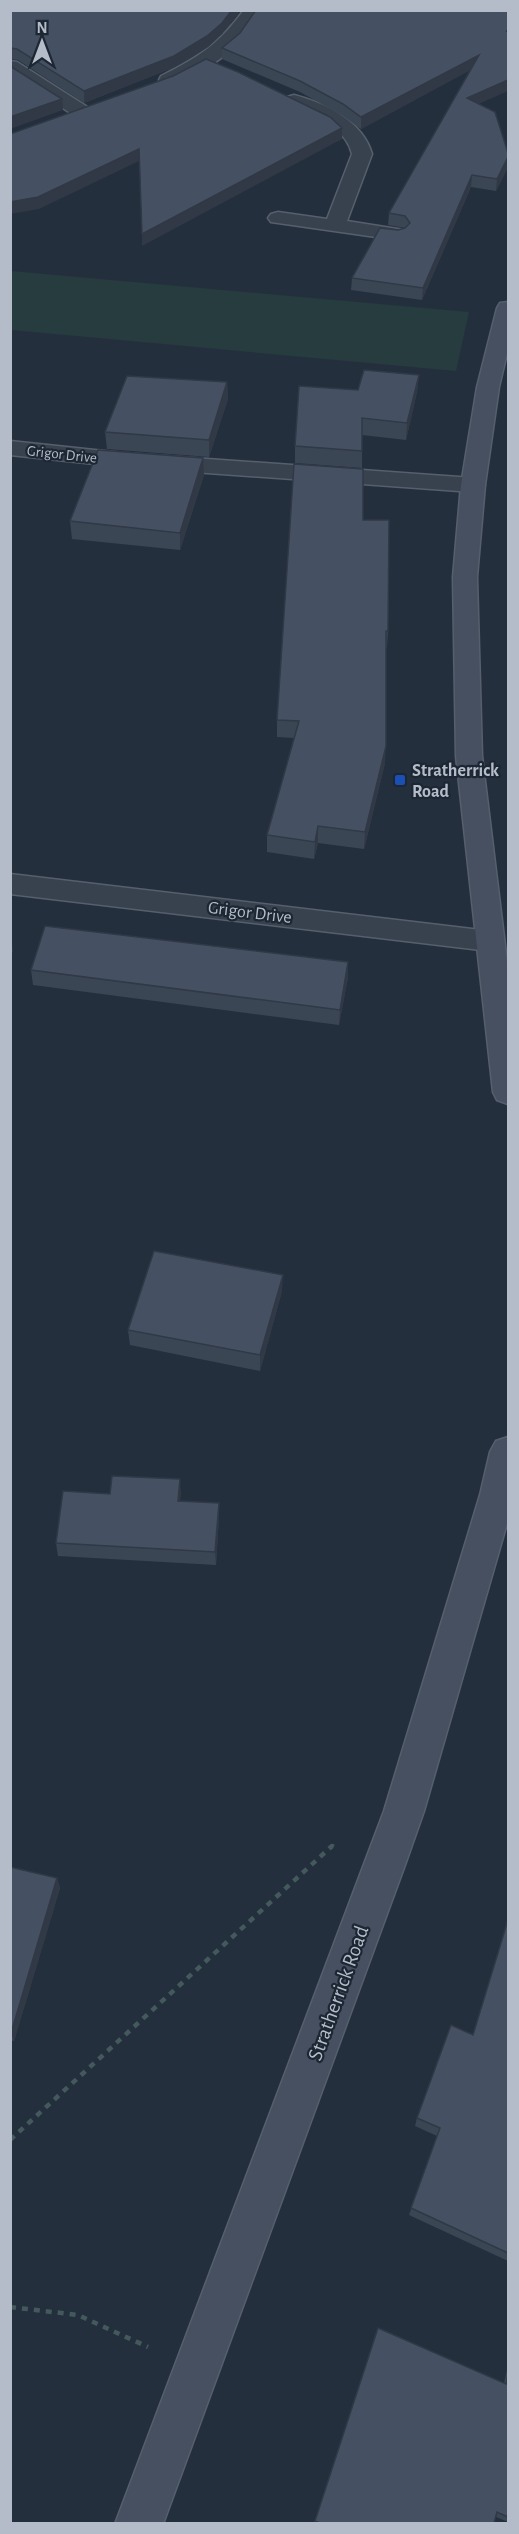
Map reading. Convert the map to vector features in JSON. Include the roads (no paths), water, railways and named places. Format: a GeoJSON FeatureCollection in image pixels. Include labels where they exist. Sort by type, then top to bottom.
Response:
{"type":"FeatureCollection","features":[{"type":"Feature","properties":{"kind":"street"},"geometry":{"type":"LineString","coordinates":[[156,85],[205,61],[232,39],[253,10]]}},
{"type":"Feature","properties":{"kind":"street"},"geometry":{"type":"LineString","coordinates":[[205,61],[226,69]]}},
{"type":"Feature","properties":{"kind":"street"},"geometry":{"type":"LineString","coordinates":[[10,66],[82,112]]}},
{"type":"Feature","properties":{"kind":"street"},"geometry":{"type":"LineString","coordinates":[[273,90],[338,123],[354,134],[362,144],[362,154],[334,225]]}},
{"type":"Feature","properties":{"kind":"street"},"geometry":{"type":"LineString","coordinates":[[62,120],[103,104]]}},
{"type":"Feature","properties":{"kind":"street"},"geometry":{"type":"LineString","coordinates":[[278,218],[397,234]]}},
{"type":"Feature","properties":{"kind":"street"},"geometry":{"type":"LineString","coordinates":[[508,308],[488,387],[473,485],[465,577],[469,756],[508,1092]]}},
{"type":"Feature","properties":{"kind":"street","name":"Grigor Drive"},"geometry":{"type":"LineString","coordinates":[[10,448],[252,470],[473,485]]}},
{"type":"Feature","properties":{"kind":"street","name":"Grigor Drive"},"geometry":{"type":"LineString","coordinates":[[10,884],[489,941]]}},
{"type":"Feature","properties":{"kind":"street","name":"Stratherrick Road"},"geometry":{"type":"LineString","coordinates":[[139,2523],[385,1865],[421,1755],[498,1495],[508,1452]]}},
{"type":"Feature","properties":{"kind":"place","name":"Stratherrick Road"},"geometry":{"type":"Point","coordinates":[400,780]}}]}
